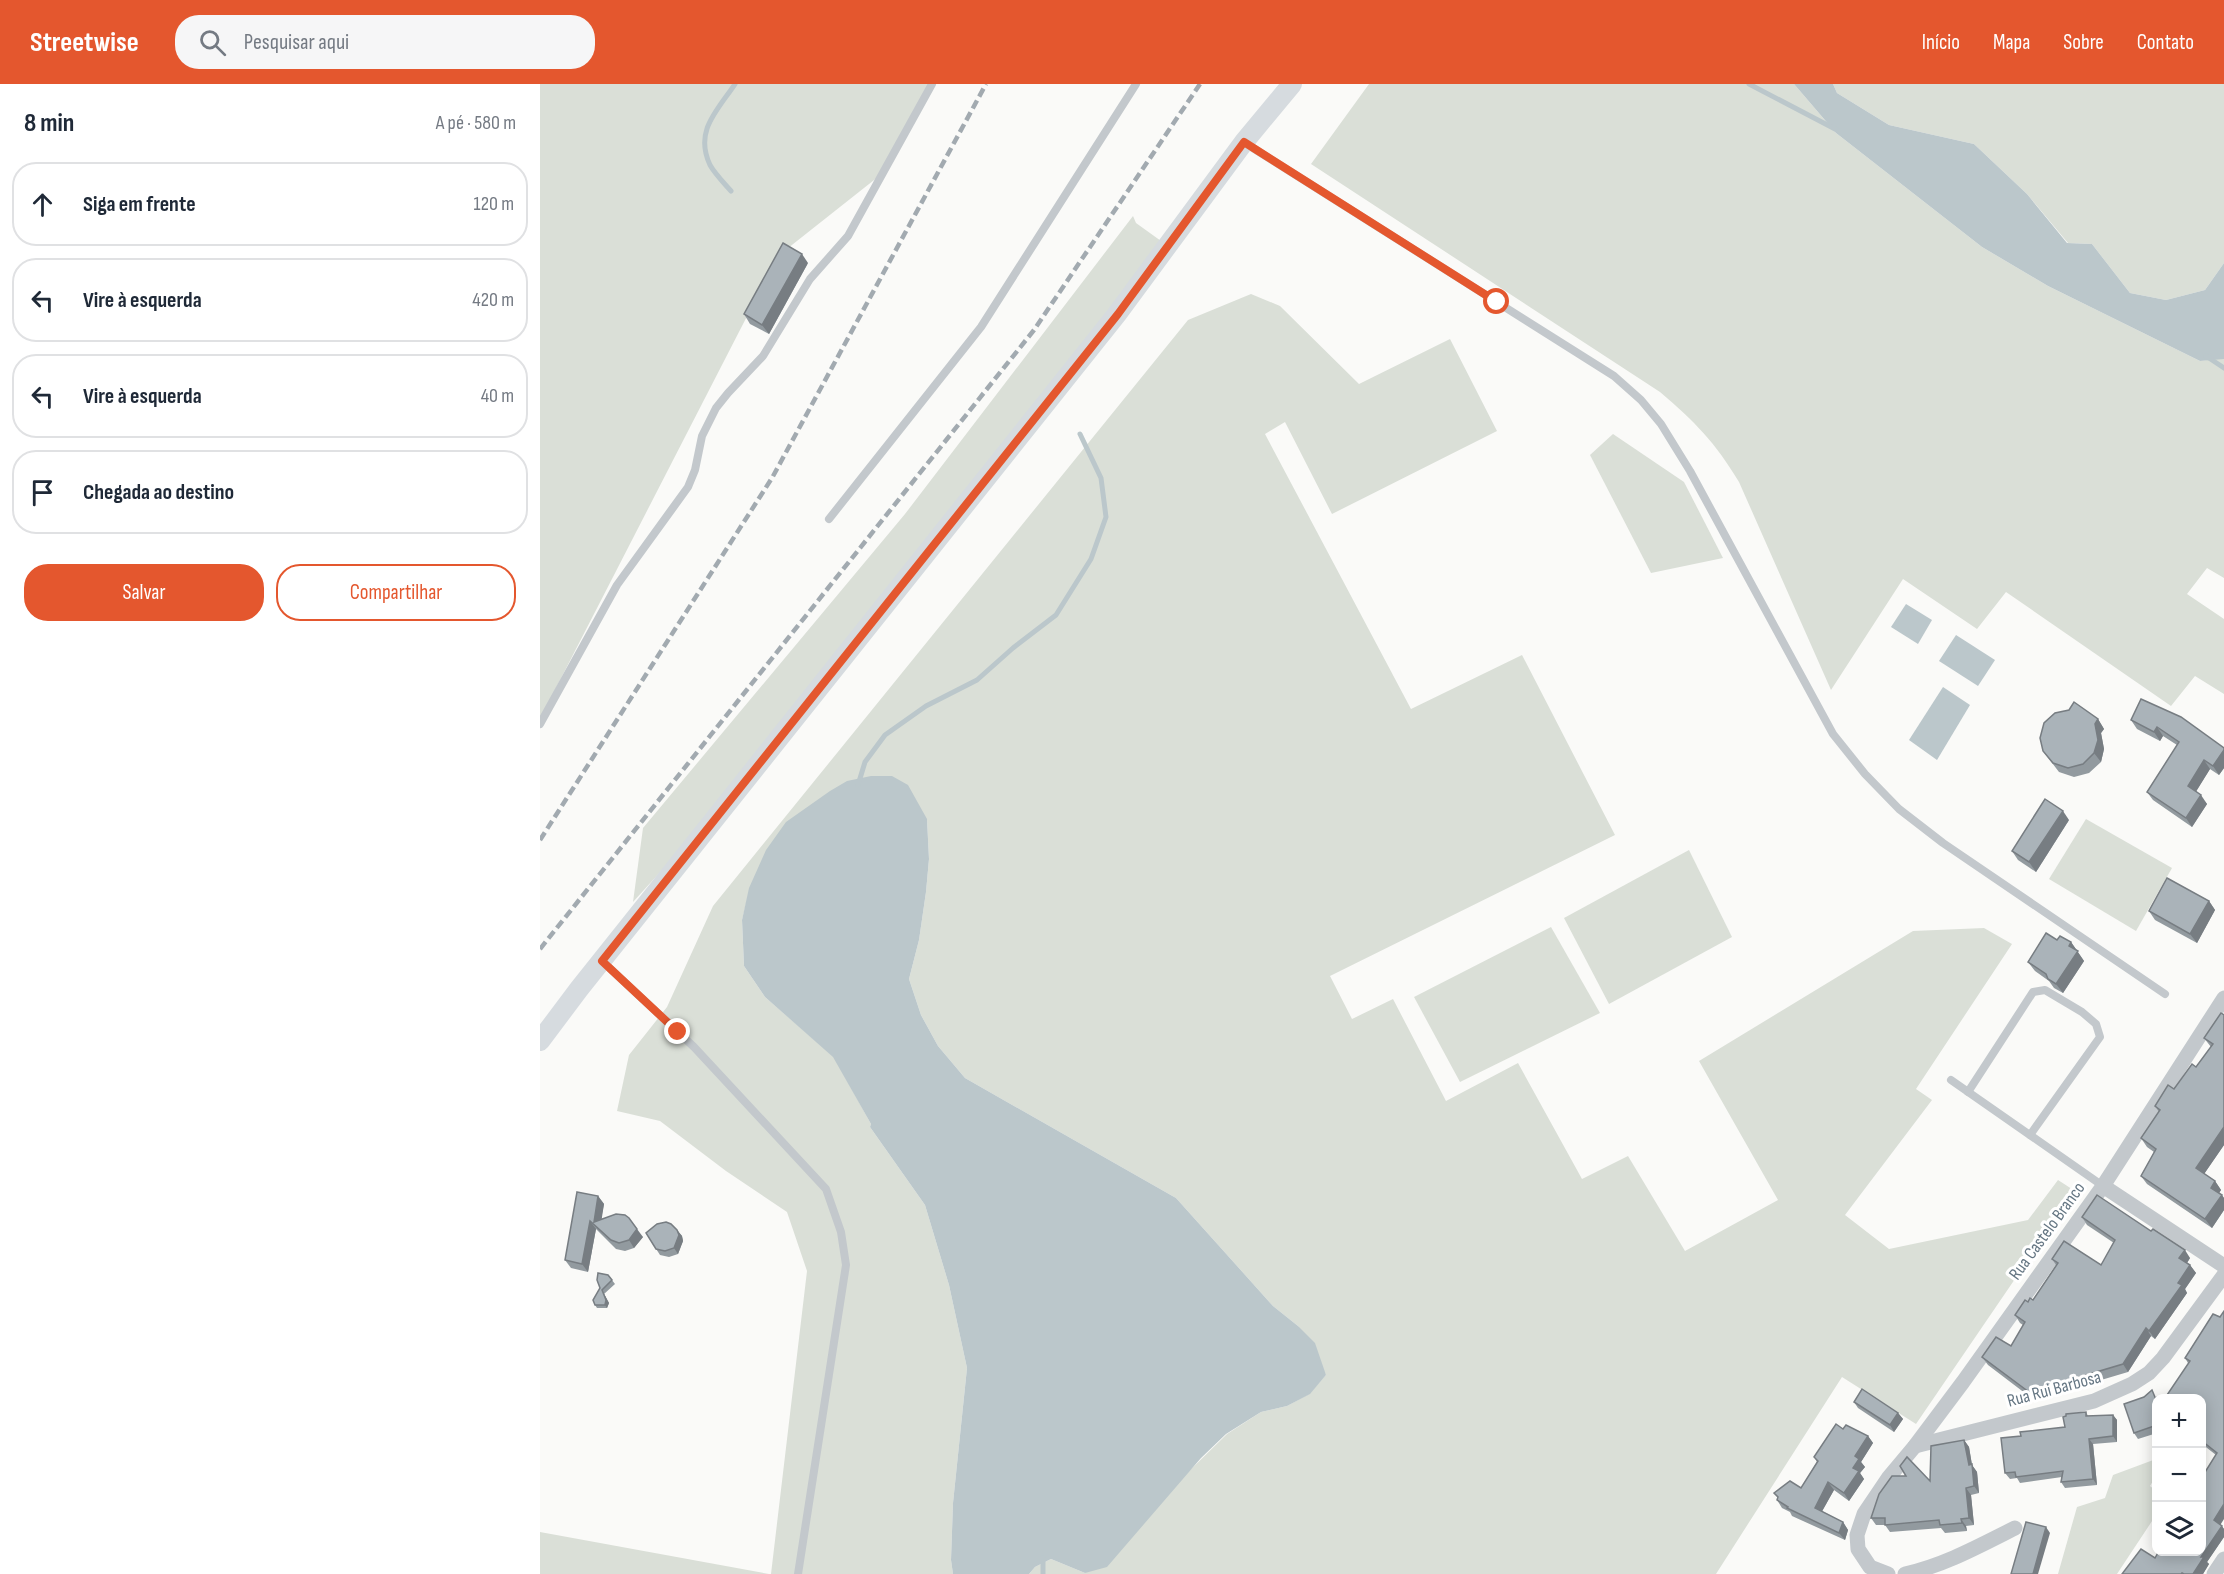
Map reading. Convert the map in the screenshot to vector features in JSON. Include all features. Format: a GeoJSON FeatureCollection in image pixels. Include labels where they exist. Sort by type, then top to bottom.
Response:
{"type":"FeatureCollection","features":[{"type":"Feature","properties":{"kind":"street"},"geometry":{"type":"LineString","coordinates":[[540,1041],[1118,314],[1244,142],[1292,84]]}},
{"type":"Feature","properties":{"kind":"street","name":"Rua Castelo Branco"},"geometry":{"type":"LineString","coordinates":[[1888,1574],[1870,1568],[1858,1549],[1857,1535],[1864,1514],[2103,1186],[2224,998]]}},
{"type":"Feature","properties":{"kind":"street"},"geometry":{"type":"LineString","coordinates":[[2103,1186],[2224,1266]]}},
{"type":"Feature","properties":{"kind":"street","name":"Rua Rui Barbosa"},"geometry":{"type":"LineString","coordinates":[[1915,1446],[2094,1401],[2132,1384],[2149,1373],[2163,1358],[2224,1275]]}},
{"type":"Feature","properties":{"kind":"street"},"geometry":{"type":"LineString","coordinates":[[1905,1574],[1948,1561],[2015,1528]]}},
{"type":"Feature","properties":{"kind":"street"},"geometry":{"type":"LineString","coordinates":[[2214,1574],[2224,1559]]}},
{"type":"Feature","properties":{"kind":"lane"},"geometry":{"type":"LineString","coordinates":[[540,724],[613,592],[688,487],[695,470],[702,436],[716,408],[763,356],[810,279],[848,236],[932,84]]}},
{"type":"Feature","properties":{"kind":"lane"},"geometry":{"type":"LineString","coordinates":[[829,519],[981,327],[1136,84]]}},
{"type":"Feature","properties":{"kind":"lane"},"geometry":{"type":"LineString","coordinates":[[1244,142],[1614,376],[1641,400],[1661,424],[1690,471],[1833,734],[1865,774],[1899,809],[1943,843],[2165,994]]}},
{"type":"Feature","properties":{"kind":"lane"},"geometry":{"type":"LineString","coordinates":[[602,961],[694,1047],[826,1189],[841,1232],[846,1265],[798,1574]]}},
{"type":"Feature","properties":{"kind":"lane"},"geometry":{"type":"LineString","coordinates":[[1968,1092],[2034,992],[2045,990],[2082,1012],[2096,1024],[2100,1037],[2030,1135]]}},
{"type":"Feature","properties":{"kind":"lane"},"geometry":{"type":"LineString","coordinates":[[1951,1080],[2103,1186]]}},
{"type":"Feature","properties":{"kind":"shaded area"},"geometry":{"type":"Polygon","coordinates":[[[540,84],[934,84],[888,169],[778,256],[540,719],[540,84]]]}},
{"type":"Feature","properties":{"kind":"shaded area"},"geometry":{"type":"Polygon","coordinates":[[[1369,84],[1794,84],[1836,133],[1982,247],[2048,286],[2200,361],[2224,358],[2224,578],[2207,568],[2187,594],[2224,619],[2224,694],[2195,676],[2171,706],[2006,592],[1977,629],[1903,579],[1831,690],[1739,482],[1713,444],[1694,423],[1660,392],[1311,164],[1369,84]]]}},
{"type":"Feature","properties":{"kind":"shaded area"},"geometry":{"type":"Polygon","coordinates":[[[1794,84],[1833,84],[1837,93],[1889,125],[1974,144],[2027,194],[2067,243],[2092,244],[2130,293],[2166,300],[2205,290],[2224,263],[2224,359],[2200,361],[2048,286],[1982,247],[1836,133],[1794,84]]]}},
{"type":"Feature","properties":{"kind":"shaded area"},"geometry":{"type":"Polygon","coordinates":[[[1833,84],[2224,84],[2224,263],[2205,290],[2166,300],[2130,293],[2092,244],[2068,243],[2027,194],[1974,144],[1889,125],[1837,93],[1833,84]]]}},
{"type":"Feature","properties":{"kind":"shaded area"},"geometry":{"type":"Polygon","coordinates":[[[1133,216],[1136,223],[1168,246],[663,869],[633,902],[643,828],[905,514],[1133,216]]]}},
{"type":"Feature","properties":{"kind":"shaded area"},"geometry":{"type":"Polygon","coordinates":[[[1251,294],[1280,306],[1359,384],[1450,339],[1497,431],[1332,514],[1285,422],[1265,434],[1411,709],[1522,655],[1615,835],[1330,976],[1352,1019],[1393,999],[1446,1101],[1518,1063],[1582,1179],[1628,1156],[1685,1251],[1778,1200],[1699,1061],[1913,931],[1984,928],[2012,944],[1916,1089],[1932,1100],[1845,1215],[1889,1249],[2028,1220],[2058,1180],[2075,1191],[1916,1424],[1842,1377],[1716,1574],[1029,1574],[1035,1567],[1051,1559],[1085,1573],[1227,1434],[1261,1412],[1287,1406],[1309,1394],[1326,1375],[1298,1326],[1273,1306],[1176,1198],[965,1078],[938,1046],[921,1015],[909,979],[919,940],[926,892],[929,859],[927,819],[750,888],[742,920],[744,966],[765,997],[834,1057],[871,1124],[870,1127],[925,1205],[949,1285],[967,1368],[953,1503],[951,1560],[953,1574],[771,1574],[807,1271],[787,1212],[726,1171],[660,1121],[617,1111],[629,1055],[667,1007],[713,906],[1188,320],[1251,294]]]}},
{"type":"Feature","properties":{"kind":"shaded area"},"geometry":{"type":"Polygon","coordinates":[[[1613,434],[1684,482],[1723,558],[1651,573],[1590,455],[1613,434]]]}},
{"type":"Feature","properties":{"kind":"shaded area"},"geometry":{"type":"Polygon","coordinates":[[[1906,604],[1932,620],[1918,644],[1891,627],[1906,604]]]}},
{"type":"Feature","properties":{"kind":"shaded area"},"geometry":{"type":"Polygon","coordinates":[[[1956,635],[1995,660],[1978,686],[1939,661],[1956,635]]]}},
{"type":"Feature","properties":{"kind":"shaded area"},"geometry":{"type":"Polygon","coordinates":[[[1943,687],[1970,705],[1937,760],[1909,740],[1943,687]]]}},
{"type":"Feature","properties":{"kind":"shaded area"},"geometry":{"type":"Polygon","coordinates":[[[871,776],[892,776],[908,785],[927,819],[929,859],[926,892],[919,940],[909,979],[921,1015],[938,1046],[965,1078],[1176,1198],[1273,1306],[1315,1343],[1326,1375],[1310,1394],[1287,1406],[1261,1412],[1226,1434],[1201,1458],[1107,1567],[1085,1573],[1051,1559],[1035,1567],[1029,1574],[953,1574],[951,1560],[953,1503],[967,1368],[949,1285],[925,1205],[870,1127],[871,1124],[833,1057],[765,997],[744,966],[742,920],[749,888],[766,850],[786,822],[847,781],[871,776]]]}},
{"type":"Feature","properties":{"kind":"shaded area"},"geometry":{"type":"Polygon","coordinates":[[[2086,819],[2172,868],[2136,931],[2049,879],[2086,819]]]}},
{"type":"Feature","properties":{"kind":"shaded area"},"geometry":{"type":"Polygon","coordinates":[[[1689,850],[1732,937],[1609,1004],[1564,918],[1689,850]]]}},
{"type":"Feature","properties":{"kind":"shaded area"},"geometry":{"type":"Polygon","coordinates":[[[1551,927],[1600,1013],[1460,1082],[1414,997],[1551,927]]]}},
{"type":"Feature","properties":{"kind":"shaded area"},"geometry":{"type":"Polygon","coordinates":[[[2152,1460],[2150,1486],[2152,1488],[2152,1521],[2117,1574],[2058,1574],[2077,1507],[2105,1498],[2113,1475],[2152,1460]]]}},
{"type":"Feature","properties":{"kind":"shaded area"},"geometry":{"type":"Polygon","coordinates":[[[540,1532],[769,1574],[540,1574],[540,1532]]]}},
{"type":"Feature","properties":{"kind":"building"},"geometry":{"type":"Polygon","coordinates":[[[783,243],[802,254],[762,325],[744,314],[783,243]]]}},
{"type":"Feature","properties":{"kind":"building"},"geometry":{"type":"Polygon","coordinates":[[[2141,699],[2181,717],[2224,748],[2213,766],[2204,760],[2188,786],[2201,795],[2186,818],[2147,792],[2179,742],[2157,727],[2154,732],[2131,720],[2141,699]]]}},
{"type":"Feature","properties":{"kind":"building"},"geometry":{"type":"Polygon","coordinates":[[[2074,702],[2098,719],[2095,724],[2098,740],[2094,753],[2083,764],[2068,768],[2053,763],[2043,751],[2040,738],[2044,723],[2055,713],[2069,710],[2074,702]]]}},
{"type":"Feature","properties":{"kind":"building"},"geometry":{"type":"Polygon","coordinates":[[[2045,799],[2063,811],[2029,862],[2012,851],[2045,799]]]}},
{"type":"Feature","properties":{"kind":"building"},"geometry":{"type":"Polygon","coordinates":[[[2167,878],[2209,901],[2190,934],[2149,911],[2167,878]]]}},
{"type":"Feature","properties":{"kind":"building"},"geometry":{"type":"Polygon","coordinates":[[[2046,933],[2057,940],[2060,936],[2071,942],[2069,946],[2078,951],[2056,984],[2028,962],[2046,933]]]}},
{"type":"Feature","properties":{"kind":"building"},"geometry":{"type":"Polygon","coordinates":[[[2221,1013],[2224,1015],[2224,1127],[2196,1168],[2215,1181],[2211,1188],[2222,1195],[2205,1219],[2141,1176],[2156,1149],[2141,1138],[2160,1110],[2155,1106],[2168,1085],[2174,1089],[2192,1064],[2196,1067],[2213,1044],[2204,1038],[2221,1013]]]}},
{"type":"Feature","properties":{"kind":"building"},"geometry":{"type":"Polygon","coordinates":[[[577,1192],[598,1196],[594,1222],[616,1214],[625,1215],[637,1229],[629,1240],[619,1243],[611,1240],[590,1221],[582,1264],[565,1260],[577,1192]]]}},
{"type":"Feature","properties":{"kind":"building"},"geometry":{"type":"Polygon","coordinates":[[[2097,1195],[2151,1231],[2153,1229],[2185,1250],[2179,1258],[2190,1265],[2178,1283],[2182,1285],[2149,1331],[2146,1328],[2123,1364],[2029,1392],[1982,1357],[1996,1337],[2011,1346],[2025,1322],[2015,1315],[2025,1300],[2028,1302],[2030,1298],[2033,1300],[2058,1263],[2052,1259],[2064,1241],[2101,1265],[2115,1240],[2082,1217],[2097,1195]]]}},
{"type":"Feature","properties":{"kind":"building"},"geometry":{"type":"Polygon","coordinates":[[[666,1222],[677,1230],[679,1235],[674,1248],[665,1251],[656,1249],[646,1233],[657,1224],[666,1222]]]}},
{"type":"Feature","properties":{"kind":"building"},"geometry":{"type":"Polygon","coordinates":[[[598,1273],[608,1275],[612,1280],[602,1290],[606,1300],[605,1305],[595,1305],[593,1300],[600,1288],[597,1280],[598,1273]]]}},
{"type":"Feature","properties":{"kind":"building"},"geometry":{"type":"Polygon","coordinates":[[[2224,1311],[2224,1504],[2214,1520],[2222,1526],[2206,1550],[2206,1471],[2217,1453],[2206,1444],[2206,1394],[2168,1394],[2190,1361],[2185,1358],[2213,1314],[2220,1317],[2224,1311]]]}},
{"type":"Feature","properties":{"kind":"building"},"geometry":{"type":"Polygon","coordinates":[[[1862,1389],[1898,1413],[1890,1425],[1854,1402],[1862,1389]]]}},
{"type":"Feature","properties":{"kind":"building"},"geometry":{"type":"Polygon","coordinates":[[[2152,1390],[2152,1427],[2134,1433],[2124,1404],[2144,1397],[2152,1390]]]}},
{"type":"Feature","properties":{"kind":"building"},"geometry":{"type":"Polygon","coordinates":[[[2086,1412],[2086,1416],[2113,1415],[2113,1436],[2089,1439],[2093,1479],[2061,1482],[2063,1471],[2016,1477],[2015,1472],[2005,1473],[2001,1438],[2021,1436],[2020,1432],[2065,1427],[2063,1417],[2066,1414],[2086,1412]]]}},
{"type":"Feature","properties":{"kind":"building"},"geometry":{"type":"Polygon","coordinates":[[[1836,1424],[1843,1429],[1846,1425],[1868,1436],[1855,1456],[1859,1459],[1853,1468],[1859,1471],[1844,1493],[1828,1482],[1815,1508],[1843,1522],[1839,1533],[1787,1508],[1777,1500],[1778,1497],[1774,1493],[1790,1481],[1801,1488],[1818,1461],[1814,1457],[1836,1424]]]}},
{"type":"Feature","properties":{"kind":"building"},"geometry":{"type":"Polygon","coordinates":[[[1964,1440],[1969,1465],[1972,1464],[1974,1486],[1966,1488],[1969,1518],[1961,1519],[1962,1523],[1940,1525],[1939,1520],[1885,1525],[1885,1518],[1871,1518],[1879,1494],[1892,1476],[1906,1476],[1900,1466],[1907,1457],[1930,1481],[1931,1446],[1964,1440]]]}},
{"type":"Feature","properties":{"kind":"building"},"geometry":{"type":"Polygon","coordinates":[[[2026,1522],[2046,1527],[2033,1574],[2011,1574],[2026,1522]]]}},
{"type":"Feature","properties":{"kind":"building"},"geometry":{"type":"Polygon","coordinates":[[[2141,1549],[2155,1558],[2156,1556],[2204,1557],[2193,1574],[2122,1574],[2141,1549]]]}},
{"type":"Feature","properties":{"kind":"waterway"},"geometry":{"type":"LineString","coordinates":[[731,191],[710,165],[705,142],[710,122],[735,84]]}},
{"type":"Feature","properties":{"kind":"waterway"},"geometry":{"type":"LineString","coordinates":[[1749,84],[1837,130]]}},
{"type":"Feature","properties":{"kind":"waterway"},"geometry":{"type":"LineString","coordinates":[[2206,356],[2224,368]]}},
{"type":"Feature","properties":{"kind":"waterway"},"geometry":{"type":"LineString","coordinates":[[858,785],[865,762],[885,735],[926,706],[977,680],[1013,648],[1056,615],[1091,559],[1106,517],[1101,478],[1080,434]]}},
{"type":"Feature","properties":{"kind":"waterway"},"geometry":{"type":"LineString","coordinates":[[1043,1558],[1043,1574]]}},
{"type":"Feature","properties":{"kind":"railway"},"geometry":{"type":"LineString","coordinates":[[540,840],[772,478],[986,84]]}},
{"type":"Feature","properties":{"kind":"railway"},"geometry":{"type":"LineString","coordinates":[[540,949],[1034,330],[1200,84]]}},
{"type":"Feature","properties":{"kind":"route"},"geometry":{"type":"LineString","coordinates":[[678,1032],[602,961],[1118,314],[1244,142],[1497,302]]}}]}
